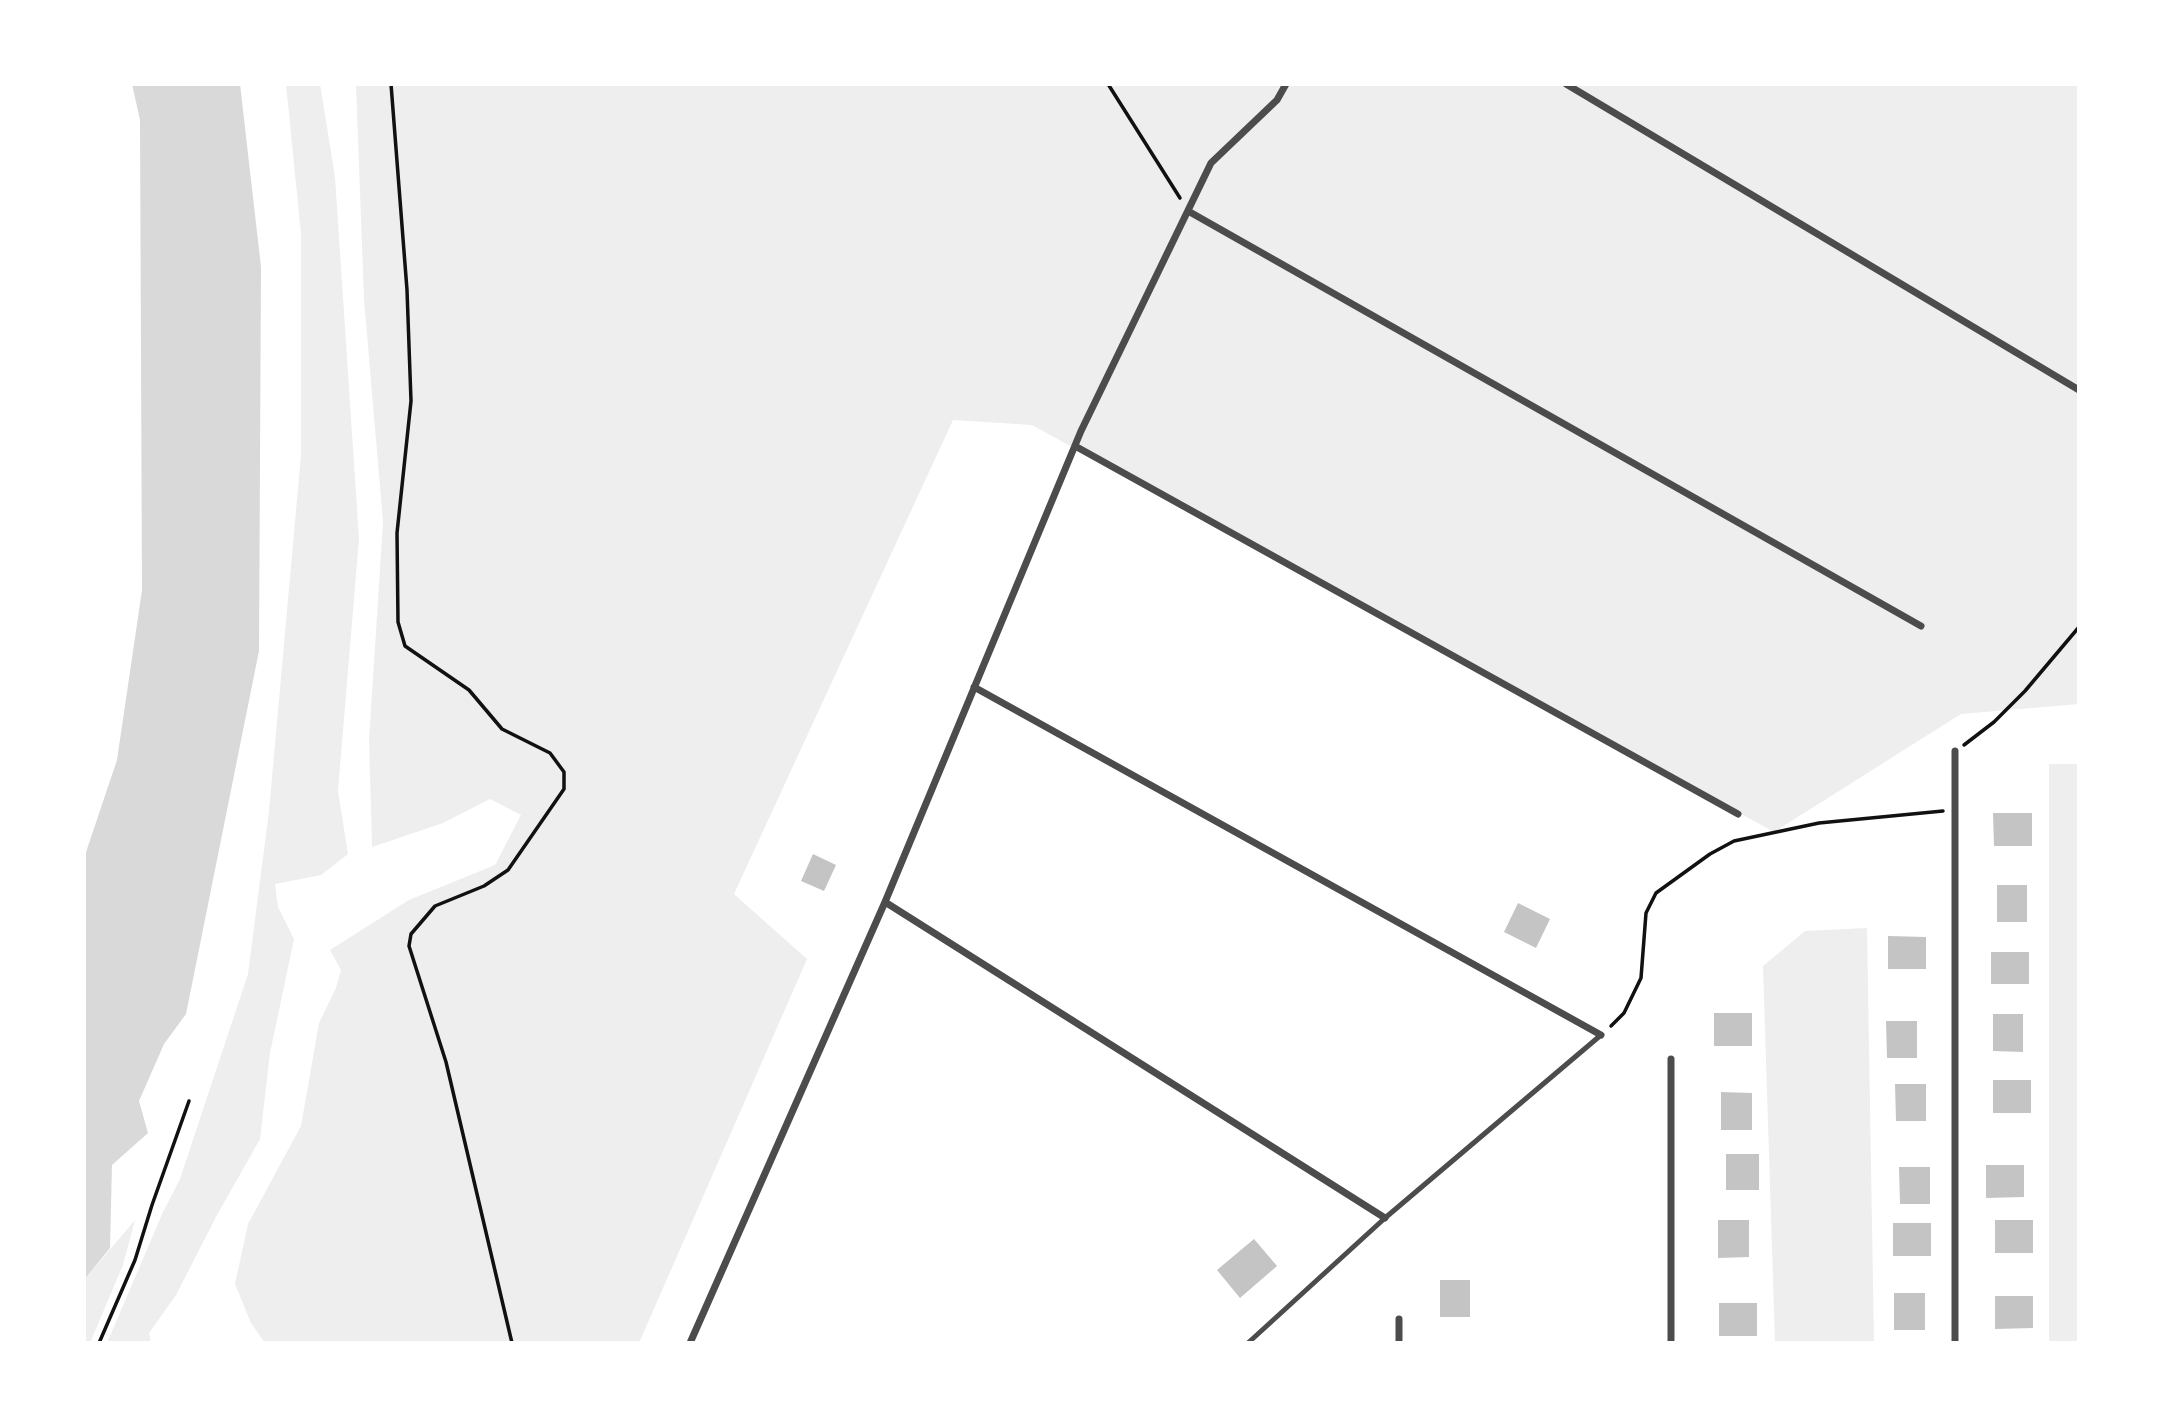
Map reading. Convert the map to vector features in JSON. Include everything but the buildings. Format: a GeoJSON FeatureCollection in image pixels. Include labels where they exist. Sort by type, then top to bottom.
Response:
{"type":"FeatureCollection","features":[{"type":"Feature","properties":{"kind":"street"},"geometry":{"type":"LineString","coordinates":[[690,1343],[885,902],[1075,446],[1211,163],[1277,100],[1286,84]]}},
{"type":"Feature","properties":{"kind":"street"},"geometry":{"type":"LineString","coordinates":[[1566,84],[2079,390]]}},
{"type":"Feature","properties":{"kind":"street"},"geometry":{"type":"LineString","coordinates":[[1188,211],[1921,626]]}},
{"type":"Feature","properties":{"kind":"street"},"geometry":{"type":"LineString","coordinates":[[1075,446],[1738,814]]}},
{"type":"Feature","properties":{"kind":"street"},"geometry":{"type":"LineString","coordinates":[[974,687],[1601,1035]]}},
{"type":"Feature","properties":{"kind":"street"},"geometry":{"type":"LineString","coordinates":[[1955,751],[1955,1343]]}},
{"type":"Feature","properties":{"kind":"street"},"geometry":{"type":"LineString","coordinates":[[885,902],[1385,1218]]}},
{"type":"Feature","properties":{"kind":"street"},"geometry":{"type":"LineString","coordinates":[[1671,1059],[1671,1343]]}},
{"type":"Feature","properties":{"kind":"street"},"geometry":{"type":"LineString","coordinates":[[1399,1319],[1399,1343]]}},
{"type":"Feature","properties":{"kind":"lane"},"geometry":{"type":"LineString","coordinates":[[1248,1343],[1385,1218],[1601,1035]]}},
{"type":"Feature","properties":{"kind":"path"},"geometry":{"type":"LineString","coordinates":[[391,84],[407,290],[411,401],[397,533],[398,622],[405,646],[469,690],[502,729],[550,753],[564,772],[564,789],[508,870],[484,886],[435,906],[411,934],[409,946],[446,1062],[512,1343]]}},
{"type":"Feature","properties":{"kind":"path"},"geometry":{"type":"LineString","coordinates":[[1108,84],[1188,211]]}},
{"type":"Feature","properties":{"kind":"path"},"geometry":{"type":"LineString","coordinates":[[1955,751],[1994,722],[2025,691],[2079,626]]}},
{"type":"Feature","properties":{"kind":"path"},"geometry":{"type":"LineString","coordinates":[[1601,1035],[1624,1013],[1641,978],[1647,913],[1656,892],[1710,854],[1734,841],[1819,823],[1955,810]]}},
{"type":"Feature","properties":{"kind":"path"},"geometry":{"type":"LineString","coordinates":[[99,1343],[135,1260],[189,1101]]}},
{"type":"Feature","properties":{"kind":"shaded area"},"geometry":{"type":"Polygon","coordinates":[[[132,84],[240,84],[261,267],[259,651],[186,1014],[164,1044],[139,1101],[148,1133],[112,1165],[110,1248],[84,1280],[84,858],[117,760],[142,590],[140,120],[132,84]]]}},
{"type":"Feature","properties":{"kind":"shaded area"},"geometry":{"type":"Polygon","coordinates":[[[286,84],[320,84],[335,177],[359,539],[338,791],[348,854],[321,875],[275,884],[278,907],[294,939],[270,1053],[260,1139],[176,1295],[149,1333],[151,1343],[107,1343],[163,1212],[180,1179],[248,974],[269,811],[301,455],[301,234],[286,84]]]}},
{"type":"Feature","properties":{"kind":"shaded area"},"geometry":{"type":"Polygon","coordinates":[[[356,84],[2079,84],[2079,704],[1961,714],[1774,832],[1032,425],[953,420],[734,894],[807,959],[639,1343],[265,1343],[251,1323],[235,1284],[248,1224],[301,1126],[319,1023],[336,988],[341,970],[330,950],[409,900],[495,865],[521,815],[490,799],[443,823],[372,847],[369,740],[383,522],[364,299],[356,84]]]}},
{"type":"Feature","properties":{"kind":"shaded area"},"geometry":{"type":"Polygon","coordinates":[[[2049,764],[2079,764],[2079,1343],[2049,1343],[2049,764]]]}},
{"type":"Feature","properties":{"kind":"shaded area"},"geometry":{"type":"Polygon","coordinates":[[[1867,928],[1874,1343],[1775,1343],[1763,966],[1805,931],[1867,928]]]}},
{"type":"Feature","properties":{"kind":"shaded area"},"geometry":{"type":"Polygon","coordinates":[[[135,1220],[123,1265],[90,1343],[84,1343],[84,1280],[135,1220]]]}}]}
